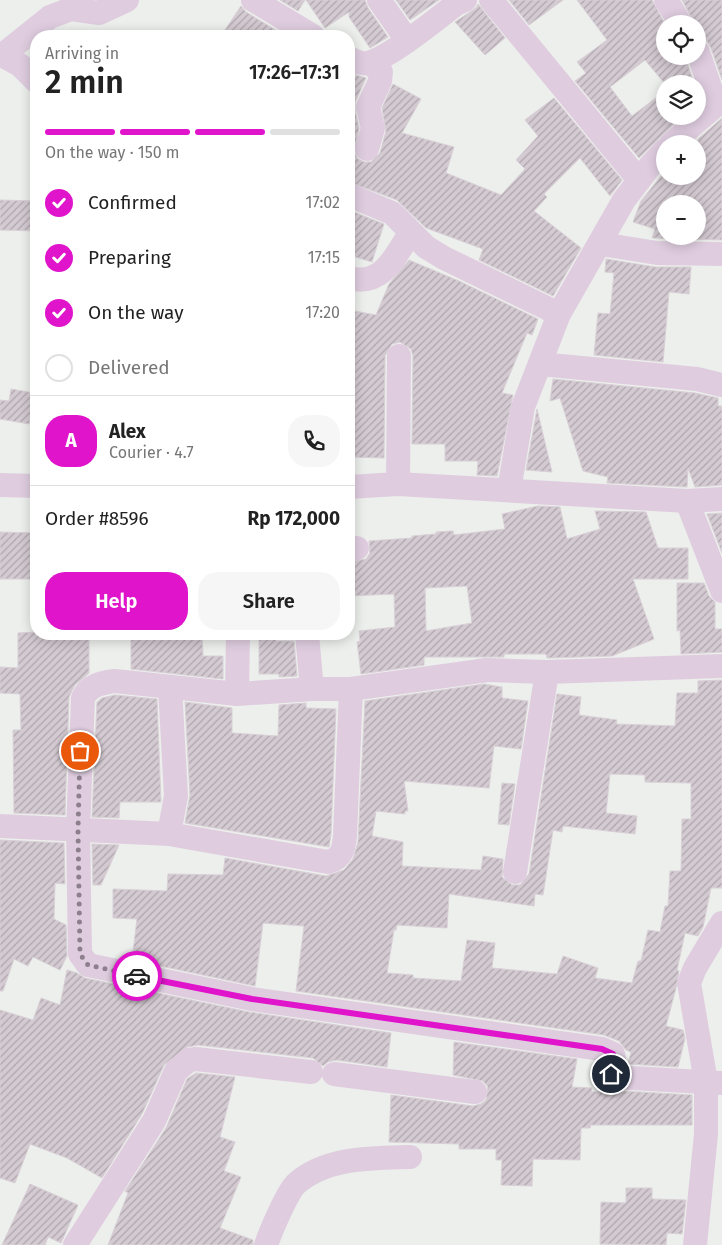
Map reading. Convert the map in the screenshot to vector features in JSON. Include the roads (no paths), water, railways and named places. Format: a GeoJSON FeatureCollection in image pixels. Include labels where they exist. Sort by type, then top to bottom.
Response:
{"type":"FeatureCollection","features":[{"type":"Feature","properties":{"kind":"street"},"geometry":{"type":"LineString","coordinates":[[33,30],[50,17],[72,9],[100,13],[127,0]]}},
{"type":"Feature","properties":{"kind":"street"},"geometry":{"type":"LineString","coordinates":[[253,0],[303,30]]}},
{"type":"Feature","properties":{"kind":"street"},"geometry":{"type":"LineString","coordinates":[[379,0],[407,40]]}},
{"type":"Feature","properties":{"kind":"street"},"geometry":{"type":"LineString","coordinates":[[359,61],[407,40],[456,4],[465,0]]}},
{"type":"Feature","properties":{"kind":"street"},"geometry":{"type":"LineString","coordinates":[[492,0],[639,180]]}},
{"type":"Feature","properties":{"kind":"street"},"geometry":{"type":"LineString","coordinates":[[666,0],[675,15]]}},
{"type":"Feature","properties":{"kind":"street"},"geometry":{"type":"LineString","coordinates":[[30,32],[2,54],[20,65],[30,75]]}},
{"type":"Feature","properties":{"kind":"street"},"geometry":{"type":"LineString","coordinates":[[359,61],[381,72],[380,81],[368,107],[373,128],[367,149]]}},
{"type":"Feature","properties":{"kind":"street"},"geometry":{"type":"LineString","coordinates":[[683,135],[719,104],[703,65]]}},
{"type":"Feature","properties":{"kind":"street"},"geometry":{"type":"LineString","coordinates":[[510,490],[523,407],[560,314],[602,244],[624,200],[656,160]]}},
{"type":"Feature","properties":{"kind":"street"},"geometry":{"type":"LineString","coordinates":[[355,198],[392,213],[426,247],[444,258],[560,314]]}},
{"type":"Feature","properties":{"kind":"street"},"geometry":{"type":"LineString","coordinates":[[355,279],[369,280],[381,275],[391,264],[410,233]]}},
{"type":"Feature","properties":{"kind":"street"},"geometry":{"type":"LineString","coordinates":[[602,244],[657,253],[722,254]]}},
{"type":"Feature","properties":{"kind":"street"},"geometry":{"type":"LineString","coordinates":[[398,484],[399,356]]}},
{"type":"Feature","properties":{"kind":"street"},"geometry":{"type":"LineString","coordinates":[[540,364],[697,380],[722,385]]}},
{"type":"Feature","properties":{"kind":"street"},"geometry":{"type":"LineString","coordinates":[[355,487],[398,484],[687,501],[722,500]]}},
{"type":"Feature","properties":{"kind":"street"},"geometry":{"type":"LineString","coordinates":[[0,485],[30,486]]}},
{"type":"Feature","properties":{"kind":"street"},"geometry":{"type":"LineString","coordinates":[[687,501],[722,591]]}},
{"type":"Feature","properties":{"kind":"street"},"geometry":{"type":"LineString","coordinates":[[237,694],[238,640]]}},
{"type":"Feature","properties":{"kind":"street"},"geometry":{"type":"LineString","coordinates":[[308,640],[312,689]]}},
{"type":"Feature","properties":{"kind":"street"},"geometry":{"type":"LineString","coordinates":[[714,1082],[613,1077],[611,1074],[613,1054],[602,1049],[252,999],[88,965],[80,954],[78,830],[81,712],[86,691],[103,682],[115,681],[237,694],[312,689],[351,689],[487,670],[547,672],[722,666]]}},
{"type":"Feature","properties":{"kind":"street"},"geometry":{"type":"LineString","coordinates":[[515,872],[547,672]]}},
{"type":"Feature","properties":{"kind":"street"},"geometry":{"type":"LineString","coordinates":[[169,834],[176,796],[170,687]]}},
{"type":"Feature","properties":{"kind":"street"},"geometry":{"type":"LineString","coordinates":[[0,826],[169,834],[328,862],[336,860],[344,849],[351,689]]}},
{"type":"Feature","properties":{"kind":"street"},"geometry":{"type":"LineString","coordinates":[[695,1245],[706,1134],[714,1082],[689,983],[695,968],[722,923]]}},
{"type":"Feature","properties":{"kind":"street"},"geometry":{"type":"LineString","coordinates":[[75,1245],[154,1121],[176,1071],[181,1065],[196,1059],[311,1072]]}},
{"type":"Feature","properties":{"kind":"street"},"geometry":{"type":"LineString","coordinates":[[334,1074],[475,1092]]}},
{"type":"Feature","properties":{"kind":"street"},"geometry":{"type":"LineString","coordinates":[[266,1245],[295,1184],[318,1169],[362,1158],[410,1157]]}}]}
